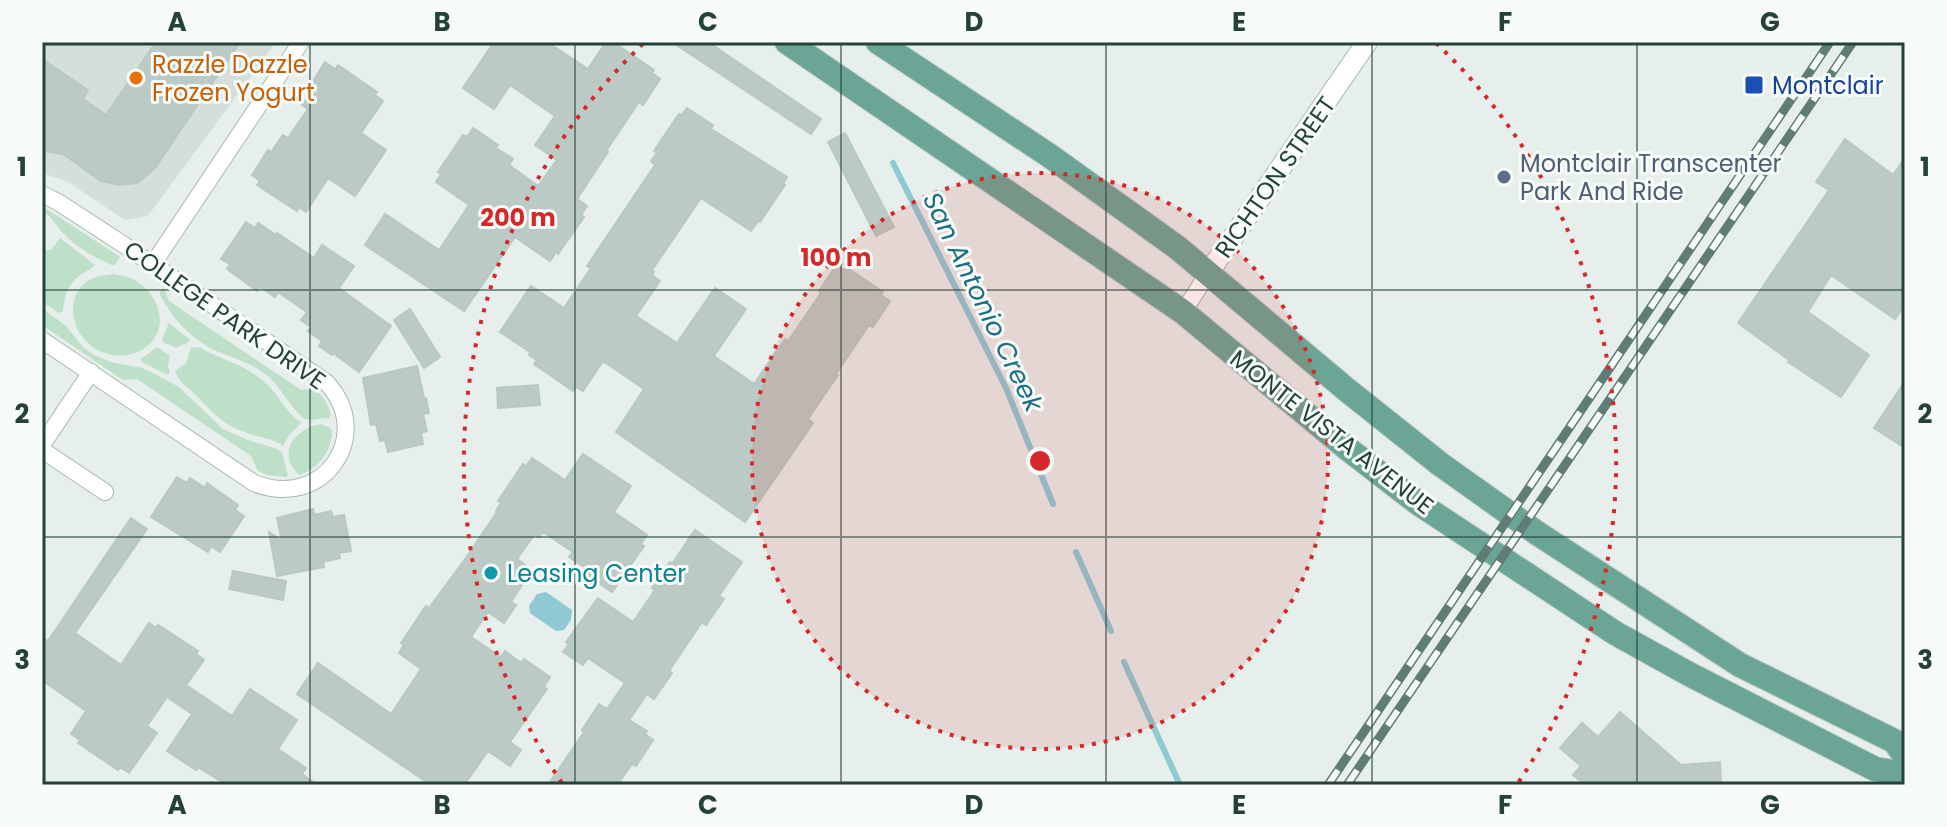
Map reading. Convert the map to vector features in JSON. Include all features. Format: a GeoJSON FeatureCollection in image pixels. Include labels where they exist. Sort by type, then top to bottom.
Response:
{"type":"FeatureCollection","features":[{"type":"Feature","properties":{"kind":"main road","name":"MONTE VISTA AVENUE"},"geometry":{"type":"LineString","coordinates":[[787,42],[1183,312],[1418,503],[1615,633],[1875,769],[1905,774]]}},
{"type":"Feature","properties":{"kind":"main road","name":"MONTE VISTA AVENUE"},"geometry":{"type":"LineString","coordinates":[[878,42],[1050,156],[1178,248],[1440,464],[1537,533],[1740,665],[1894,741],[1905,756]]}},
{"type":"Feature","properties":{"kind":"street"},"geometry":{"type":"LineString","coordinates":[[153,264],[301,42]]}},
{"type":"Feature","properties":{"kind":"street","name":"RICHTON STREET"},"geometry":{"type":"LineString","coordinates":[[1183,312],[1367,42]]}},
{"type":"Feature","properties":{"kind":"street","name":"COLLEGE PARK DRIVE"},"geometry":{"type":"LineString","coordinates":[[42,194],[153,264],[333,389],[343,412],[346,430],[336,464],[319,478],[296,489],[282,491],[254,483],[42,340]]}},
{"type":"Feature","properties":{"kind":"street"},"geometry":{"type":"LineString","coordinates":[[91,372],[42,447],[105,492]]}},
{"type":"Feature","properties":{"kind":"shaded area"},"geometry":{"type":"Polygon","coordinates":[[[42,42],[276,42],[148,216],[125,220],[68,182],[42,173],[42,42]]]}},
{"type":"Feature","properties":{"kind":"green space"},"geometry":{"type":"Polygon","coordinates":[[[42,206],[120,257],[114,266],[75,244],[42,211],[42,206]]]}},
{"type":"Feature","properties":{"kind":"green space"},"geometry":{"type":"Polygon","coordinates":[[[60,238],[95,265],[72,283],[63,311],[59,313],[42,302],[42,257],[44,250],[51,250],[60,238]]]}},
{"type":"Feature","properties":{"kind":"green space"},"geometry":{"type":"Polygon","coordinates":[[[113,274],[139,283],[152,296],[159,313],[160,322],[154,339],[129,355],[109,354],[91,346],[79,332],[73,316],[74,300],[82,286],[89,280],[113,274]]]}},
{"type":"Feature","properties":{"kind":"green space"},"geometry":{"type":"Polygon","coordinates":[[[164,288],[169,301],[301,390],[313,390],[321,395],[329,409],[329,418],[305,419],[263,372],[197,339],[182,326],[164,302],[159,293],[164,288]]]}},
{"type":"Feature","properties":{"kind":"green space"},"geometry":{"type":"Polygon","coordinates":[[[42,308],[66,326],[94,355],[153,373],[179,387],[223,429],[277,449],[282,453],[288,475],[267,475],[258,471],[251,456],[137,379],[123,380],[42,325],[42,308]]]}},
{"type":"Feature","properties":{"kind":"green space"},"geometry":{"type":"Polygon","coordinates":[[[169,323],[189,342],[176,348],[163,342],[169,323]]]}},
{"type":"Feature","properties":{"kind":"green space"},"geometry":{"type":"Polygon","coordinates":[[[157,347],[170,356],[168,375],[142,362],[141,359],[157,347]]]}},
{"type":"Feature","properties":{"kind":"green space"},"geometry":{"type":"Polygon","coordinates":[[[199,347],[255,374],[301,423],[283,446],[225,422],[181,381],[175,371],[186,363],[191,348],[199,347]]]}},
{"type":"Feature","properties":{"kind":"green space"},"geometry":{"type":"Polygon","coordinates":[[[321,424],[332,431],[327,452],[318,464],[299,475],[289,458],[292,443],[304,431],[321,424]]]}},
{"type":"Feature","properties":{"kind":"water"},"geometry":{"type":"Polygon","coordinates":[[[546,592],[572,610],[571,620],[564,630],[556,631],[530,613],[529,606],[537,594],[546,592]]]}},
{"type":"Feature","properties":{"kind":"building"},"geometry":{"type":"Polygon","coordinates":[[[156,42],[240,42],[155,168],[137,183],[119,185],[101,181],[63,154],[42,151],[42,59],[88,90],[83,99],[106,115],[156,42]]]}},
{"type":"Feature","properties":{"kind":"building"},"geometry":{"type":"Polygon","coordinates":[[[494,42],[547,42],[588,69],[606,42],[614,48],[616,44],[654,70],[652,73],[660,79],[643,105],[639,102],[577,199],[587,206],[581,215],[584,217],[558,254],[556,252],[550,261],[515,237],[464,311],[365,245],[385,214],[439,250],[469,205],[436,182],[441,174],[438,172],[463,135],[467,137],[473,128],[498,145],[496,148],[513,159],[509,165],[538,186],[557,160],[535,145],[555,116],[510,85],[494,109],[463,88],[494,42]]]}},
{"type":"Feature","properties":{"kind":"building"},"geometry":{"type":"Polygon","coordinates":[[[672,42],[708,42],[821,119],[811,134],[672,42]]]}},
{"type":"Feature","properties":{"kind":"building"},"geometry":{"type":"Polygon","coordinates":[[[325,62],[335,69],[338,65],[377,92],[375,95],[383,101],[361,133],[386,150],[355,196],[328,178],[306,212],[299,207],[297,211],[257,185],[260,181],[252,175],[268,150],[271,152],[283,135],[288,138],[308,109],[302,105],[314,88],[310,86],[325,62]]]}},
{"type":"Feature","properties":{"kind":"building"},"geometry":{"type":"Polygon","coordinates":[[[687,108],[713,125],[711,129],[787,177],[785,185],[751,231],[701,198],[652,270],[652,275],[660,281],[636,316],[677,343],[715,288],[746,309],[714,356],[754,384],[785,339],[788,341],[836,265],[844,270],[846,267],[883,292],[881,295],[890,301],[873,327],[869,325],[836,374],[808,419],[813,423],[745,522],[616,432],[644,389],[603,361],[583,391],[576,387],[573,391],[534,364],[537,360],[529,355],[530,352],[500,332],[531,286],[564,308],[591,268],[587,266],[655,165],[651,161],[657,153],[654,151],[679,114],[682,115],[687,108]]]}},
{"type":"Feature","properties":{"kind":"building"},"geometry":{"type":"Polygon","coordinates":[[[845,133],[894,227],[876,236],[828,142],[845,133]]]}},
{"type":"Feature","properties":{"kind":"building"},"geometry":{"type":"Polygon","coordinates":[[[1845,139],[1893,175],[1905,158],[1905,304],[1895,319],[1831,275],[1808,312],[1869,355],[1841,397],[1788,362],[1738,323],[1829,190],[1816,182],[1845,139]]]}},
{"type":"Feature","properties":{"kind":"building"},"geometry":{"type":"Polygon","coordinates":[[[246,222],[255,228],[258,223],[277,233],[314,258],[322,245],[354,266],[339,288],[391,326],[359,372],[319,346],[322,341],[308,331],[311,327],[301,320],[307,312],[278,292],[275,297],[260,287],[257,291],[227,269],[230,264],[221,259],[246,222]]]}},
{"type":"Feature","properties":{"kind":"building"},"geometry":{"type":"Polygon","coordinates":[[[410,309],[440,357],[424,368],[394,320],[410,309]]]}},
{"type":"Feature","properties":{"kind":"building"},"geometry":{"type":"Polygon","coordinates":[[[417,366],[429,413],[423,414],[427,431],[421,433],[423,444],[388,452],[385,440],[380,441],[376,424],[371,425],[363,378],[417,366]]]}},
{"type":"Feature","properties":{"kind":"building"},"geometry":{"type":"Polygon","coordinates":[[[1905,381],[1905,448],[1874,428],[1905,381]]]}},
{"type":"Feature","properties":{"kind":"building"},"geometry":{"type":"Polygon","coordinates":[[[538,385],[540,405],[498,408],[497,388],[538,385]]]}},
{"type":"Feature","properties":{"kind":"building"},"geometry":{"type":"Polygon","coordinates":[[[583,454],[631,486],[614,512],[647,535],[641,544],[644,546],[612,592],[583,572],[585,568],[569,557],[573,552],[543,532],[539,537],[535,534],[517,559],[531,569],[511,602],[516,605],[504,623],[488,612],[471,637],[501,657],[505,651],[521,663],[524,659],[550,677],[544,687],[547,689],[510,742],[521,750],[510,766],[488,751],[464,785],[431,785],[297,694],[318,663],[391,714],[421,669],[399,653],[404,645],[401,643],[426,606],[429,608],[463,562],[497,512],[501,503],[498,501],[523,464],[526,466],[532,458],[565,480],[583,454]]]}},
{"type":"Feature","properties":{"kind":"building"},"geometry":{"type":"Polygon","coordinates":[[[177,477],[187,483],[190,478],[205,488],[207,483],[238,505],[235,510],[244,516],[220,552],[211,546],[208,552],[151,517],[177,477]]]}},
{"type":"Feature","properties":{"kind":"building"},"geometry":{"type":"Polygon","coordinates":[[[313,509],[315,515],[331,511],[333,517],[344,515],[351,551],[339,553],[340,558],[323,562],[324,567],[277,576],[269,532],[282,541],[277,518],[313,509]]]}},
{"type":"Feature","properties":{"kind":"building"},"geometry":{"type":"Polygon","coordinates":[[[131,518],[147,529],[75,633],[121,665],[149,623],[156,628],[158,625],[198,651],[196,654],[204,660],[186,685],[232,716],[250,689],[297,720],[278,749],[306,768],[302,774],[317,785],[227,785],[198,767],[196,770],[167,751],[192,714],[167,697],[147,726],[157,733],[129,773],[120,767],[118,770],[78,743],[80,740],[71,734],[86,711],[42,680],[42,637],[48,641],[131,518]]]}},
{"type":"Feature","properties":{"kind":"building"},"geometry":{"type":"Polygon","coordinates":[[[695,530],[742,562],[719,596],[724,599],[706,625],[702,622],[654,699],[647,694],[629,720],[647,731],[645,734],[653,740],[636,766],[632,764],[617,785],[548,785],[599,704],[607,709],[625,683],[588,658],[583,665],[563,652],[569,644],[566,642],[598,598],[633,622],[655,590],[652,588],[695,530]]]}},
{"type":"Feature","properties":{"kind":"building"},"geometry":{"type":"Polygon","coordinates":[[[233,571],[286,581],[283,600],[229,589],[233,571]]]}},
{"type":"Feature","properties":{"kind":"building"},"geometry":{"type":"Polygon","coordinates":[[[1620,712],[1681,765],[1720,762],[1721,785],[1585,785],[1573,775],[1581,766],[1560,748],[1582,723],[1598,737],[1620,712]]]}},
{"type":"Feature","properties":{"kind":"waterway","name":"San Antonio Creek"},"geometry":{"type":"LineString","coordinates":[[893,163],[1006,388],[1053,504]]}},
{"type":"Feature","properties":{"kind":"waterway","name":"San Antonio Creek"},"geometry":{"type":"LineString","coordinates":[[1076,552],[1111,631]]}},
{"type":"Feature","properties":{"kind":"waterway","name":"San Antonio Creek"},"geometry":{"type":"LineString","coordinates":[[1124,662],[1180,785]]}},
{"type":"Feature","properties":{"kind":"railway"},"geometry":{"type":"LineString","coordinates":[[1328,785],[1830,42]]}},
{"type":"Feature","properties":{"kind":"railway"},"geometry":{"type":"LineString","coordinates":[[1347,785],[1853,42]]}},
{"type":"Feature","properties":{"kind":"place","name":"Razzle Dazzle Frozen Yogurt"},"geometry":{"type":"Point","coordinates":[136,78]}},
{"type":"Feature","properties":{"kind":"place","name":"Montclair"},"geometry":{"type":"Point","coordinates":[1754,85]}},
{"type":"Feature","properties":{"kind":"place","name":"Montclair Transcenter Park And Ride"},"geometry":{"type":"Point","coordinates":[1504,177]}},
{"type":"Feature","properties":{"kind":"place","name":"Leasing Center"},"geometry":{"type":"Point","coordinates":[491,573]}}]}
